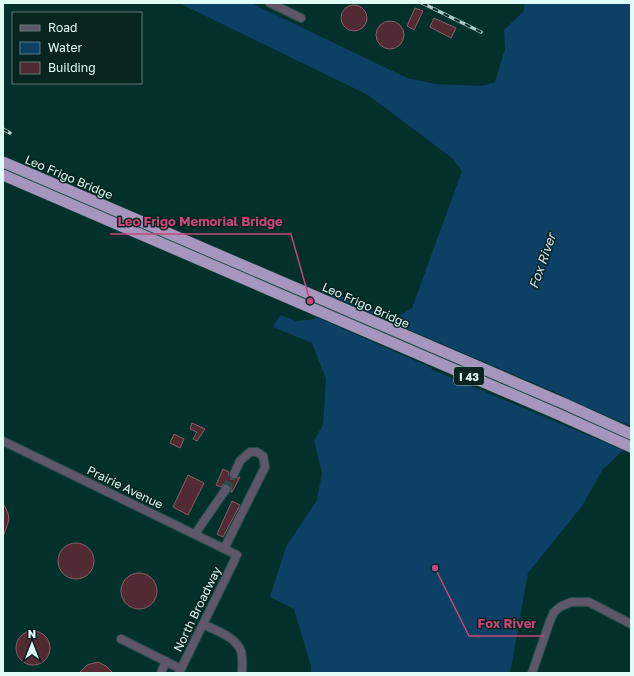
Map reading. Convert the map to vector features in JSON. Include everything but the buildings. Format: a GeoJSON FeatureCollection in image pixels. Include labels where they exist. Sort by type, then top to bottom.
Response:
{"type":"FeatureCollection","features":[{"type":"Feature","properties":{"kind":"highway","name":"Leo Frigo Bridge"},"geometry":{"type":"LineString","coordinates":[[3,162],[565,404],[631,434]]}},
{"type":"Feature","properties":{"kind":"highway","name":"I 43"},"geometry":{"type":"LineString","coordinates":[[3,175],[631,447]]}},
{"type":"Feature","properties":{"kind":"street"},"geometry":{"type":"LineString","coordinates":[[270,3],[301,18]]}},
{"type":"Feature","properties":{"kind":"street","name":"Prairie Avenue"},"geometry":{"type":"LineString","coordinates":[[3,441],[237,555]]}},
{"type":"Feature","properties":{"kind":"street"},"geometry":{"type":"LineString","coordinates":[[224,549],[265,467],[263,456],[257,452],[250,452],[240,461],[234,474]]}},
{"type":"Feature","properties":{"kind":"street"},"geometry":{"type":"LineString","coordinates":[[195,534],[226,490]]}},
{"type":"Feature","properties":{"kind":"street","name":"North Broadway"},"geometry":{"type":"LineString","coordinates":[[180,671],[237,555]]}},
{"type":"Feature","properties":{"kind":"street"},"geometry":{"type":"LineString","coordinates":[[532,673],[550,621],[554,612],[560,607],[571,602],[589,602],[631,624]]}},
{"type":"Feature","properties":{"kind":"street"},"geometry":{"type":"LineString","coordinates":[[203,624],[230,638],[237,645],[241,652],[242,673]]}},
{"type":"Feature","properties":{"kind":"street"},"geometry":{"type":"LineString","coordinates":[[121,639],[166,661],[180,671]]}},
{"type":"Feature","properties":{"kind":"street"},"geometry":{"type":"LineString","coordinates":[[161,673],[166,661]]}},
{"type":"Feature","properties":{"kind":"water"},"geometry":{"type":"Polygon","coordinates":[[[179,3],[251,3],[407,78],[435,84],[482,86],[495,82],[505,49],[504,30],[523,12],[525,3],[631,3],[631,443],[603,469],[582,506],[528,573],[510,673],[311,673],[311,666],[294,609],[270,597],[286,547],[317,500],[322,473],[314,440],[323,425],[326,379],[312,343],[273,327],[280,315],[296,321],[315,319],[332,291],[392,320],[412,308],[462,171],[452,158],[368,95],[179,3]]]}},
{"type":"Feature","properties":{"kind":"pier"},"geometry":{"type":"Polygon","coordinates":[[[328,295],[631,426],[631,446],[625,451],[431,369],[432,368],[314,316],[328,295]]]}},
{"type":"Feature","properties":{"kind":"tunnel"},"geometry":{"type":"LineString","coordinates":[[226,489],[234,474]]}},
{"type":"Feature","properties":{"kind":"railway"},"geometry":{"type":"LineString","coordinates":[[422,3],[481,32]]}},
{"type":"Feature","properties":{"kind":"railway"},"geometry":{"type":"LineString","coordinates":[[3,129],[10,133]]}},
{"type":"Feature","properties":{"kind":"place","name":"Leo Frigo Memorial Bridge"},"geometry":{"type":"Point","coordinates":[310,301]}},
{"type":"Feature","properties":{"kind":"place","name":"Fox River"},"geometry":{"type":"Point","coordinates":[435,568]}}]}
